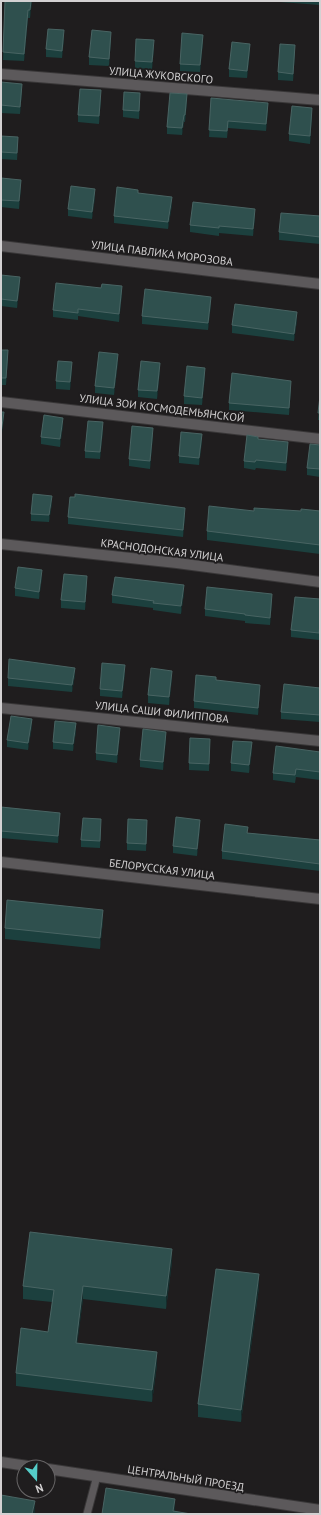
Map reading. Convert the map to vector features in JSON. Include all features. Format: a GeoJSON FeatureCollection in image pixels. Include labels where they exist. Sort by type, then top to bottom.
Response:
{"type":"FeatureCollection","features":[{"type":"Feature","properties":{"kind":"street","name":"УЛИЦА ЖУКОВСКОГО"},"geometry":{"type":"LineString","coordinates":[[1,74],[320,100]]}},
{"type":"Feature","properties":{"kind":"street","name":"УЛИЦА ПАВЛИКА МОРОЗОВА"},"geometry":{"type":"LineString","coordinates":[[1,246],[320,284]]}},
{"type":"Feature","properties":{"kind":"street","name":"УЛИЦА ЗОИ КОСМОДЕМЬЯНСКОЙ"},"geometry":{"type":"LineString","coordinates":[[1,402],[320,439]]}},
{"type":"Feature","properties":{"kind":"street","name":"КРАСНОДОНСКАЯ УЛИЦА"},"geometry":{"type":"LineString","coordinates":[[1,544],[177,563],[320,582]]}},
{"type":"Feature","properties":{"kind":"street","name":"УЛИЦА САШИ ФИЛИППОВА"},"geometry":{"type":"LineString","coordinates":[[1,708],[320,741]]}},
{"type":"Feature","properties":{"kind":"street","name":"БЕЛОРУССКАЯ УЛИЦА"},"geometry":{"type":"LineString","coordinates":[[1,862],[320,900]]}},
{"type":"Feature","properties":{"kind":"street"},"geometry":{"type":"LineString","coordinates":[[1,1462],[16,1464]]}},
{"type":"Feature","properties":{"kind":"street","name":"ЦЕНТРАЛЬНЫЙ ПРОЕЗД"},"geometry":{"type":"LineString","coordinates":[[56,1470],[320,1510]]}},
{"type":"Feature","properties":{"kind":"lane"},"geometry":{"type":"LineString","coordinates":[[87,1514],[97,1476]]}},
{"type":"Feature","properties":{"kind":"building"},"geometry":{"type":"Polygon","coordinates":[[[5,1],[31,1],[30,10],[28,10],[24,54],[3,52],[5,1]]]}},
{"type":"Feature","properties":{"kind":"building"},"geometry":{"type":"Polygon","coordinates":[[[48,29],[64,30],[62,51],[46,49],[48,29]]]}},
{"type":"Feature","properties":{"kind":"building"},"geometry":{"type":"Polygon","coordinates":[[[92,30],[111,32],[109,59],[89,57],[92,30]]]}},
{"type":"Feature","properties":{"kind":"building"},"geometry":{"type":"Polygon","coordinates":[[[182,33],[203,35],[200,65],[180,64],[182,33]]]}},
{"type":"Feature","properties":{"kind":"building"},"geometry":{"type":"Polygon","coordinates":[[[136,39],[154,40],[152,62],[135,61],[136,39]]]}},
{"type":"Feature","properties":{"kind":"building"},"geometry":{"type":"Polygon","coordinates":[[[232,42],[250,44],[247,71],[229,69],[232,42]]]}},
{"type":"Feature","properties":{"kind":"building"},"geometry":{"type":"Polygon","coordinates":[[[280,44],[295,45],[293,74],[278,72],[280,44]]]}},
{"type":"Feature","properties":{"kind":"building"},"geometry":{"type":"Polygon","coordinates":[[[1,82],[22,84],[20,107],[1,105],[1,82]]]}},
{"type":"Feature","properties":{"kind":"building"},"geometry":{"type":"Polygon","coordinates":[[[80,89],[101,90],[99,116],[78,115],[80,89]]]}},
{"type":"Feature","properties":{"kind":"building"},"geometry":{"type":"Polygon","coordinates":[[[124,92],[140,93],[139,111],[123,110],[124,92]]]}},
{"type":"Feature","properties":{"kind":"building"},"geometry":{"type":"Polygon","coordinates":[[[170,93],[187,94],[182,128],[167,127],[170,93]]]}},
{"type":"Feature","properties":{"kind":"building"},"geometry":{"type":"Polygon","coordinates":[[[211,98],[268,103],[266,124],[228,121],[227,131],[209,130],[211,98]]]}},
{"type":"Feature","properties":{"kind":"building"},"geometry":{"type":"Polygon","coordinates":[[[292,106],[312,108],[310,136],[289,134],[292,106]]]}},
{"type":"Feature","properties":{"kind":"building"},"geometry":{"type":"Polygon","coordinates":[[[1,136],[18,137],[17,153],[1,152],[1,136]]]}},
{"type":"Feature","properties":{"kind":"building"},"geometry":{"type":"Polygon","coordinates":[[[1,178],[21,180],[19,201],[1,200],[1,178]]]}},
{"type":"Feature","properties":{"kind":"building"},"geometry":{"type":"Polygon","coordinates":[[[71,186],[95,189],[92,212],[68,209],[71,186]]]}},
{"type":"Feature","properties":{"kind":"building"},"geometry":{"type":"Polygon","coordinates":[[[117,187],[138,190],[138,193],[172,197],[168,222],[114,216],[117,187]]]}},
{"type":"Feature","properties":{"kind":"building"},"geometry":{"type":"Polygon","coordinates":[[[193,202],[255,209],[253,229],[190,225],[193,202]]]}},
{"type":"Feature","properties":{"kind":"building"},"geometry":{"type":"Polygon","coordinates":[[[281,213],[320,216],[320,237],[279,232],[281,213]]]}},
{"type":"Feature","properties":{"kind":"building"},"geometry":{"type":"Polygon","coordinates":[[[1,275],[20,277],[17,301],[1,299],[1,275]]]}},
{"type":"Feature","properties":{"kind":"building"},"geometry":{"type":"Polygon","coordinates":[[[56,283],[101,288],[102,284],[122,286],[119,314],[78,309],[78,313],[53,310],[56,283]]]}},
{"type":"Feature","properties":{"kind":"building"},"geometry":{"type":"Polygon","coordinates":[[[145,289],[211,297],[208,323],[142,316],[145,289]]]}},
{"type":"Feature","properties":{"kind":"building"},"geometry":{"type":"Polygon","coordinates":[[[235,304],[297,312],[294,334],[232,325],[235,304]]]}},
{"type":"Feature","properties":{"kind":"building"},"geometry":{"type":"Polygon","coordinates":[[[1,350],[8,350],[6,378],[1,378],[1,350]]]}},
{"type":"Feature","properties":{"kind":"building"},"geometry":{"type":"Polygon","coordinates":[[[99,352],[118,354],[114,388],[95,386],[99,352]]]}},
{"type":"Feature","properties":{"kind":"building"},"geometry":{"type":"Polygon","coordinates":[[[58,361],[72,362],[70,382],[56,381],[58,361]]]}},
{"type":"Feature","properties":{"kind":"building"},"geometry":{"type":"Polygon","coordinates":[[[141,361],[160,363],[157,391],[138,390],[141,361]]]}},
{"type":"Feature","properties":{"kind":"building"},"geometry":{"type":"Polygon","coordinates":[[[187,366],[205,368],[202,398],[184,396],[187,366]]]}},
{"type":"Feature","properties":{"kind":"building"},"geometry":{"type":"Polygon","coordinates":[[[232,373],[291,381],[289,408],[229,403],[232,373]]]}},
{"type":"Feature","properties":{"kind":"building"},"geometry":{"type":"Polygon","coordinates":[[[320,396],[320,413],[318,413],[320,396]]]}},
{"type":"Feature","properties":{"kind":"building"},"geometry":{"type":"Polygon","coordinates":[[[1,412],[4,412],[1,433],[1,412]]]}},
{"type":"Feature","properties":{"kind":"building"},"geometry":{"type":"Polygon","coordinates":[[[44,415],[63,418],[60,439],[41,437],[44,415]]]}},
{"type":"Feature","properties":{"kind":"building"},"geometry":{"type":"Polygon","coordinates":[[[88,421],[103,422],[100,452],[85,451],[88,421]]]}},
{"type":"Feature","properties":{"kind":"building"},"geometry":{"type":"Polygon","coordinates":[[[132,426],[153,428],[150,461],[129,459],[132,426]]]}},
{"type":"Feature","properties":{"kind":"building"},"geometry":{"type":"Polygon","coordinates":[[[181,432],[202,434],[199,458],[179,456],[181,432]]]}},
{"type":"Feature","properties":{"kind":"building"},"geometry":{"type":"Polygon","coordinates":[[[247,435],[258,437],[258,439],[288,442],[286,463],[256,460],[255,462],[244,461],[247,435]]]}},
{"type":"Feature","properties":{"kind":"building"},"geometry":{"type":"Polygon","coordinates":[[[310,444],[320,445],[320,469],[307,468],[310,444]]]}},
{"type":"Feature","properties":{"kind":"building"},"geometry":{"type":"Polygon","coordinates":[[[33,494],[52,496],[49,515],[31,514],[33,494]]]}},
{"type":"Feature","properties":{"kind":"building"},"geometry":{"type":"Polygon","coordinates":[[[75,494],[185,508],[183,530],[68,517],[70,497],[75,497],[75,494]]]}},
{"type":"Feature","properties":{"kind":"building"},"geometry":{"type":"Polygon","coordinates":[[[209,506],[254,511],[254,508],[320,511],[320,545],[207,531],[209,506]]]}},
{"type":"Feature","properties":{"kind":"building"},"geometry":{"type":"Polygon","coordinates":[[[18,567],[42,570],[39,592],[15,588],[18,567]]]}},
{"type":"Feature","properties":{"kind":"building"},"geometry":{"type":"Polygon","coordinates":[[[64,574],[87,576],[85,602],[61,600],[64,574]]]}},
{"type":"Feature","properties":{"kind":"building"},"geometry":{"type":"Polygon","coordinates":[[[115,577],[184,585],[181,606],[153,603],[154,601],[112,595],[115,577]]]}},
{"type":"Feature","properties":{"kind":"building"},"geometry":{"type":"Polygon","coordinates":[[[207,587],[272,594],[270,618],[205,609],[207,587]]]}},
{"type":"Feature","properties":{"kind":"building"},"geometry":{"type":"Polygon","coordinates":[[[295,597],[320,599],[319,633],[291,630],[295,597]]]}},
{"type":"Feature","properties":{"kind":"building"},"geometry":{"type":"Polygon","coordinates":[[[9,659],[75,668],[72,685],[8,678],[9,659]]]}},
{"type":"Feature","properties":{"kind":"building"},"geometry":{"type":"Polygon","coordinates":[[[102,663],[125,665],[122,691],[100,689],[102,663]]]}},
{"type":"Feature","properties":{"kind":"building"},"geometry":{"type":"Polygon","coordinates":[[[151,668],[172,671],[169,697],[148,695],[151,668]]]}},
{"type":"Feature","properties":{"kind":"building"},"geometry":{"type":"Polygon","coordinates":[[[196,675],[216,677],[216,680],[260,685],[258,708],[194,701],[196,675]]]}},
{"type":"Feature","properties":{"kind":"building"},"geometry":{"type":"Polygon","coordinates":[[[284,684],[320,688],[320,715],[281,712],[284,684]]]}},
{"type":"Feature","properties":{"kind":"building"},"geometry":{"type":"Polygon","coordinates":[[[11,716],[32,719],[28,743],[7,740],[11,716]]]}},
{"type":"Feature","properties":{"kind":"building"},"geometry":{"type":"Polygon","coordinates":[[[55,721],[76,723],[73,744],[53,742],[55,721]]]}},
{"type":"Feature","properties":{"kind":"building"},"geometry":{"type":"Polygon","coordinates":[[[98,725],[120,728],[117,755],[96,753],[98,725]]]}},
{"type":"Feature","properties":{"kind":"building"},"geometry":{"type":"Polygon","coordinates":[[[143,729],[166,732],[163,762],[140,760],[143,729]]]}},
{"type":"Feature","properties":{"kind":"building"},"geometry":{"type":"Polygon","coordinates":[[[190,738],[210,739],[209,764],[189,763],[190,738]]]}},
{"type":"Feature","properties":{"kind":"building"},"geometry":{"type":"Polygon","coordinates":[[[233,741],[252,742],[249,765],[231,763],[233,741]]]}},
{"type":"Feature","properties":{"kind":"building"},"geometry":{"type":"Polygon","coordinates":[[[276,746],[320,752],[320,772],[296,769],[295,775],[273,773],[276,746]]]}},
{"type":"Feature","properties":{"kind":"building"},"geometry":{"type":"Polygon","coordinates":[[[1,807],[60,813],[58,836],[1,831],[1,807]]]}},
{"type":"Feature","properties":{"kind":"building"},"geometry":{"type":"Polygon","coordinates":[[[176,817],[200,820],[197,849],[173,846],[176,817]]]}},
{"type":"Feature","properties":{"kind":"building"},"geometry":{"type":"Polygon","coordinates":[[[83,818],[101,819],[100,841],[81,840],[83,818]]]}},
{"type":"Feature","properties":{"kind":"building"},"geometry":{"type":"Polygon","coordinates":[[[128,819],[147,820],[146,844],[127,843],[128,819]]]}},
{"type":"Feature","properties":{"kind":"building"},"geometry":{"type":"Polygon","coordinates":[[[225,824],[248,827],[247,833],[320,840],[320,864],[222,851],[225,824]]]}},
{"type":"Feature","properties":{"kind":"building"},"geometry":{"type":"Polygon","coordinates":[[[7,900],[103,910],[100,938],[5,928],[7,900]]]}},
{"type":"Feature","properties":{"kind":"building"},"geometry":{"type":"Polygon","coordinates":[[[30,1232],[172,1249],[166,1296],[83,1286],[76,1343],[157,1352],[152,1390],[16,1373],[21,1328],[48,1332],[54,1290],[23,1286],[30,1232]]]}},
{"type":"Feature","properties":{"kind":"building"},"geometry":{"type":"Polygon","coordinates":[[[216,1269],[259,1274],[241,1410],[198,1404],[216,1269]]]}},
{"type":"Feature","properties":{"kind":"building"},"geometry":{"type":"Polygon","coordinates":[[[106,1488],[175,1499],[173,1511],[191,1514],[102,1514],[106,1488]]]}},
{"type":"Feature","properties":{"kind":"building"},"geometry":{"type":"Polygon","coordinates":[[[1,1495],[16,1498],[16,1499],[35,1501],[32,1514],[1,1514],[1,1495]]]}}]}
